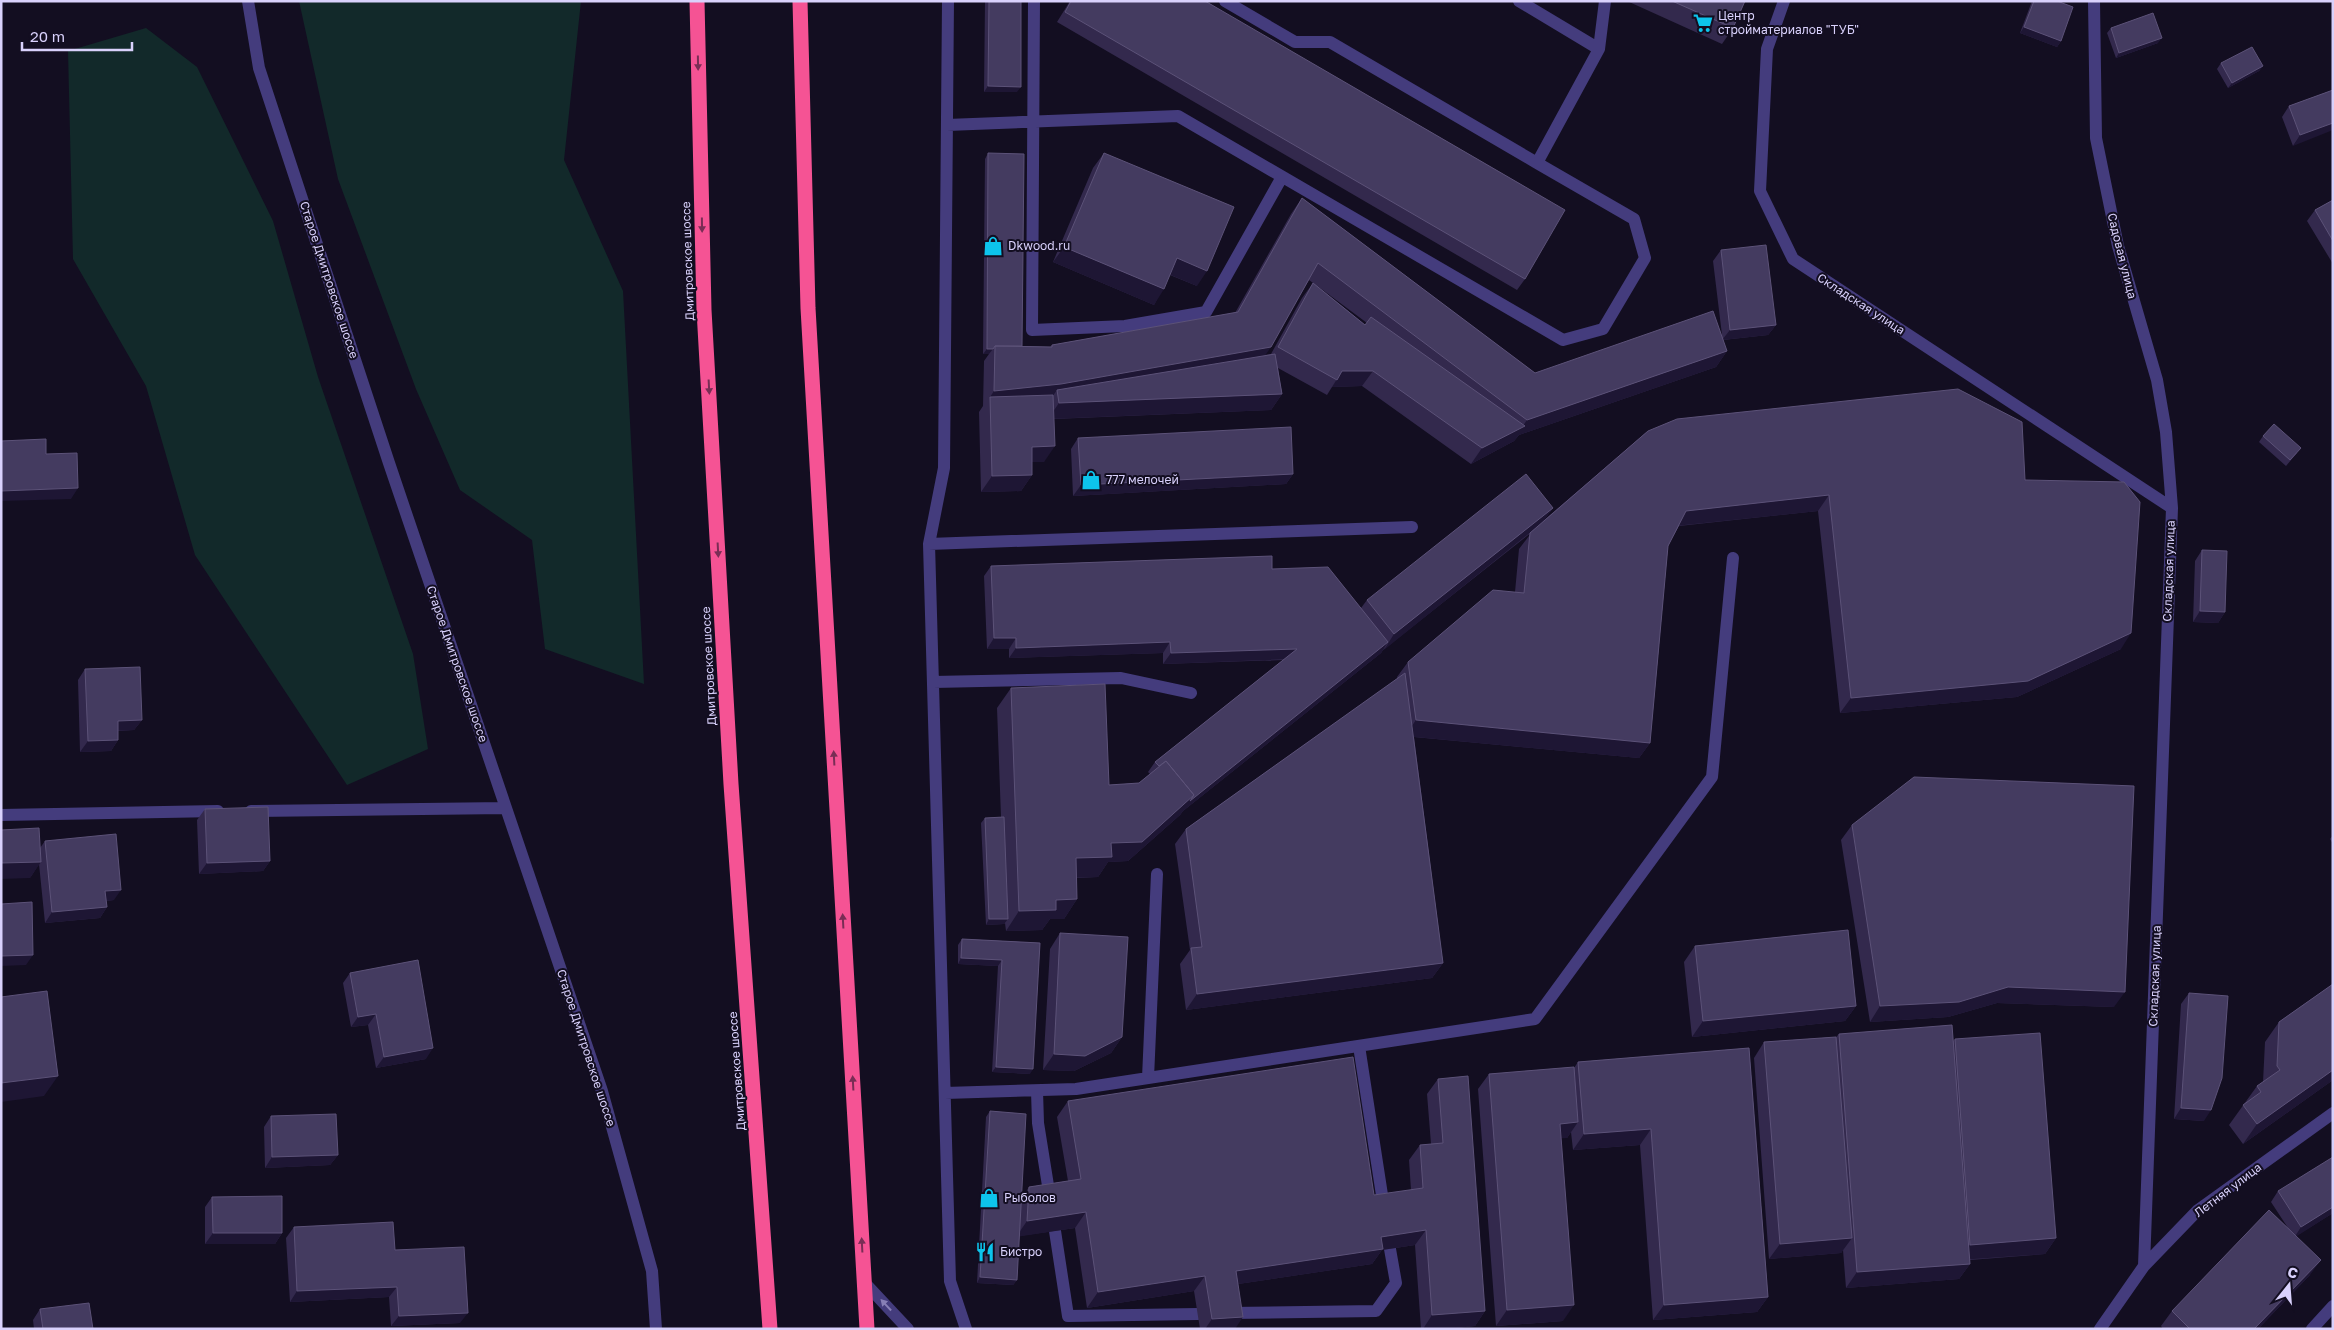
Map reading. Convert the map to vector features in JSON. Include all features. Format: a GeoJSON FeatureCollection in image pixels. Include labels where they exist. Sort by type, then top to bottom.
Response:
{"type":"FeatureCollection","features":[{"type":"Feature","properties":{"kind":"highway","name":"Дмитровское шоссе"},"geometry":{"type":"LineString","coordinates":[[697,1],[705,320],[731,784],[770,1329]]}},
{"type":"Feature","properties":{"kind":"highway"},"geometry":{"type":"LineString","coordinates":[[800,1],[808,308],[867,1329]]}},
{"type":"Feature","properties":{"kind":"street","name":"Старое Дмитровское шоссе"},"geometry":{"type":"LineString","coordinates":[[248,1],[259,68],[602,1091],[652,1271],[656,1329]]}},
{"type":"Feature","properties":{"kind":"street"},"geometry":{"type":"LineString","coordinates":[[948,1],[944,468],[929,544],[950,1281],[966,1329]]}},
{"type":"Feature","properties":{"kind":"street"},"geometry":{"type":"LineString","coordinates":[[1034,1],[1032,330],[1125,326],[1206,312],[1282,177]]}},
{"type":"Feature","properties":{"kind":"street"},"geometry":{"type":"LineString","coordinates":[[947,125],[1178,116],[1563,340],[1603,329],[1645,258],[1634,219],[1330,42],[1295,42],[1225,1]]}},
{"type":"Feature","properties":{"kind":"street"},"geometry":{"type":"LineString","coordinates":[[1519,1],[1599,49]]}},
{"type":"Feature","properties":{"kind":"street"},"geometry":{"type":"LineString","coordinates":[[1538,163],[1599,49],[1605,1]]}},
{"type":"Feature","properties":{"kind":"street","name":"Складская улица"},"geometry":{"type":"LineString","coordinates":[[1784,1],[1766,49],[1760,191],[1793,259],[2172,508],[2144,1266]]}},
{"type":"Feature","properties":{"kind":"street","name":"Садовая улица"},"geometry":{"type":"LineString","coordinates":[[2094,1],[2096,138],[2118,246],[2157,380],[2166,432],[2172,508]]}},
{"type":"Feature","properties":{"kind":"street"},"geometry":{"type":"LineString","coordinates":[[929,544],[1412,527]]}},
{"type":"Feature","properties":{"kind":"street"},"geometry":{"type":"LineString","coordinates":[[945,1094],[1076,1089],[1535,1019],[1712,777],[1733,558]]}},
{"type":"Feature","properties":{"kind":"street"},"geometry":{"type":"LineString","coordinates":[[933,682],[1121,678],[1191,693]]}},
{"type":"Feature","properties":{"kind":"street"},"geometry":{"type":"LineString","coordinates":[[1,815],[506,808]]}},
{"type":"Feature","properties":{"kind":"street"},"geometry":{"type":"LineString","coordinates":[[1148,1078],[1157,874]]}},
{"type":"Feature","properties":{"kind":"street"},"geometry":{"type":"LineString","coordinates":[[1359,1046],[1384,1208]]}},
{"type":"Feature","properties":{"kind":"street"},"geometry":{"type":"LineString","coordinates":[[1037,1091],[1038,1123],[1050,1198]]}},
{"type":"Feature","properties":{"kind":"street","name":"Летняя улица"},"geometry":{"type":"LineString","coordinates":[[2100,1329],[2144,1266],[2198,1210],[2333,1113]]}},
{"type":"Feature","properties":{"kind":"street"},"geometry":{"type":"LineString","coordinates":[[1055,1231],[1068,1316],[1198,1314]]}},
{"type":"Feature","properties":{"kind":"street"},"geometry":{"type":"LineString","coordinates":[[1229,1313],[1376,1311],[1396,1283],[1390,1250]]}},
{"type":"Feature","properties":{"kind":"street"},"geometry":{"type":"LineString","coordinates":[[864,1282],[908,1329]]}},
{"type":"Feature","properties":{"kind":"street"},"geometry":{"type":"LineString","coordinates":[[2312,1329],[2333,1306]]}},
{"type":"Feature","properties":{"kind":"green space"},"geometry":{"type":"Polygon","coordinates":[[[299,1],[581,1],[564,160],[623,291],[644,684],[545,649],[532,540],[460,490],[416,389],[338,179],[299,1]]]}},
{"type":"Feature","properties":{"kind":"green space"},"geometry":{"type":"Polygon","coordinates":[[[146,28],[197,67],[273,221],[318,377],[413,654],[428,749],[347,785],[195,555],[146,386],[73,259],[68,51],[146,28]]]}},
{"type":"Feature","properties":{"kind":"building"},"geometry":{"type":"Polygon","coordinates":[[[989,1],[1021,1],[1021,87],[988,86],[989,1]]]}},
{"type":"Feature","properties":{"kind":"building"},"geometry":{"type":"Polygon","coordinates":[[[1071,1],[1205,1],[1565,210],[1525,279],[1065,12],[1071,1]]]}},
{"type":"Feature","properties":{"kind":"building"},"geometry":{"type":"Polygon","coordinates":[[[1672,1],[1745,1],[1733,28],[1672,1]]]}},
{"type":"Feature","properties":{"kind":"building"},"geometry":{"type":"Polygon","coordinates":[[[2034,1],[2057,1],[2073,7],[2061,41],[2024,27],[2034,1]]]}},
{"type":"Feature","properties":{"kind":"building"},"geometry":{"type":"Polygon","coordinates":[[[2153,13],[2162,38],[2119,53],[2111,28],[2153,13]]]}},
{"type":"Feature","properties":{"kind":"building"},"geometry":{"type":"Polygon","coordinates":[[[2252,47],[2263,66],[2232,83],[2221,63],[2252,47]]]}},
{"type":"Feature","properties":{"kind":"building"},"geometry":{"type":"Polygon","coordinates":[[[2333,90],[2333,123],[2300,135],[2289,106],[2333,90]]]}},
{"type":"Feature","properties":{"kind":"building"},"geometry":{"type":"Polygon","coordinates":[[[988,153],[1024,154],[1022,346],[995,346],[993,349],[987,349],[988,153]]]}},
{"type":"Feature","properties":{"kind":"building"},"geometry":{"type":"Polygon","coordinates":[[[1104,153],[1234,207],[1207,271],[1177,258],[1164,289],[1064,247],[1104,153]]]}},
{"type":"Feature","properties":{"kind":"building"},"geometry":{"type":"Polygon","coordinates":[[[1302,198],[1535,373],[1713,311],[1727,351],[1527,420],[1318,263],[1271,347],[1061,384],[994,391],[995,346],[1052,347],[1052,345],[1238,312],[1302,198]]]}},
{"type":"Feature","properties":{"kind":"building"},"geometry":{"type":"Polygon","coordinates":[[[2333,200],[2333,241],[2315,210],[2333,200]]]}},
{"type":"Feature","properties":{"kind":"building"},"geometry":{"type":"Polygon","coordinates":[[[1766,245],[1776,325],[1730,330],[1721,250],[1766,245]]]}},
{"type":"Feature","properties":{"kind":"building"},"geometry":{"type":"Polygon","coordinates":[[[1313,283],[1365,325],[1371,317],[1525,426],[1482,448],[1373,371],[1342,371],[1337,380],[1278,347],[1313,283]]]}},
{"type":"Feature","properties":{"kind":"building"},"geometry":{"type":"Polygon","coordinates":[[[1275,354],[1282,394],[1059,403],[1057,390],[1275,354]]]}},
{"type":"Feature","properties":{"kind":"building"},"geometry":{"type":"Polygon","coordinates":[[[1958,389],[2022,422],[2025,480],[2124,482],[2140,502],[2131,633],[2028,681],[1851,698],[1829,495],[1686,511],[1668,546],[1650,743],[1416,720],[1408,662],[1493,590],[1524,593],[1530,533],[1648,431],[1677,419],[1958,389]]]}},
{"type":"Feature","properties":{"kind":"building"},"geometry":{"type":"Polygon","coordinates":[[[1053,395],[1055,446],[1032,447],[1032,475],[992,476],[990,397],[1053,395]]]}},
{"type":"Feature","properties":{"kind":"building"},"geometry":{"type":"Polygon","coordinates":[[[2274,424],[2301,448],[2290,460],[2263,436],[2274,424]]]}},
{"type":"Feature","properties":{"kind":"building"},"geometry":{"type":"Polygon","coordinates":[[[1291,427],[1293,474],[1081,485],[1078,438],[1291,427]]]}},
{"type":"Feature","properties":{"kind":"building"},"geometry":{"type":"Polygon","coordinates":[[[46,439],[46,454],[77,453],[78,488],[1,491],[1,441],[46,439]]]}},
{"type":"Feature","properties":{"kind":"building"},"geometry":{"type":"Polygon","coordinates":[[[1526,474],[1553,508],[1394,634],[1367,600],[1526,474]]]}},
{"type":"Feature","properties":{"kind":"building"},"geometry":{"type":"Polygon","coordinates":[[[2202,550],[2227,551],[2225,612],[2200,611],[2202,550]]]}},
{"type":"Feature","properties":{"kind":"building"},"geometry":{"type":"Polygon","coordinates":[[[1272,556],[1272,569],[1328,567],[1388,642],[1190,801],[1194,795],[1166,761],[1159,766],[1155,762],[1297,649],[1171,653],[1170,642],[1016,648],[1016,638],[994,638],[991,566],[1272,556]]]}},
{"type":"Feature","properties":{"kind":"building"},"geometry":{"type":"Polygon","coordinates":[[[140,667],[142,720],[118,721],[118,740],[88,741],[85,669],[140,667]]]}},
{"type":"Feature","properties":{"kind":"building"},"geometry":{"type":"Polygon","coordinates":[[[1405,673],[1443,963],[1197,994],[1191,948],[1202,947],[1186,829],[1405,673]]]}},
{"type":"Feature","properties":{"kind":"building"},"geometry":{"type":"Polygon","coordinates":[[[1105,684],[1109,785],[1139,783],[1166,761],[1194,795],[1142,842],[1111,843],[1112,857],[1076,858],[1077,899],[1056,900],[1056,910],[1019,911],[1011,688],[1105,684]]]}},
{"type":"Feature","properties":{"kind":"building"},"geometry":{"type":"Polygon","coordinates":[[[1914,777],[2134,786],[2125,992],[2008,987],[1959,1002],[1880,1006],[1852,825],[1914,777]]]}},
{"type":"Feature","properties":{"kind":"building"},"geometry":{"type":"Polygon","coordinates":[[[268,807],[270,861],[207,863],[205,809],[268,807]]]}},
{"type":"Feature","properties":{"kind":"building"},"geometry":{"type":"Polygon","coordinates":[[[1004,817],[1008,919],[989,919],[985,818],[1004,817]]]}},
{"type":"Feature","properties":{"kind":"building"},"geometry":{"type":"Polygon","coordinates":[[[39,828],[41,862],[1,863],[1,830],[39,828]]]}},
{"type":"Feature","properties":{"kind":"building"},"geometry":{"type":"Polygon","coordinates":[[[116,834],[121,890],[105,891],[107,907],[52,912],[45,841],[116,834]]]}},
{"type":"Feature","properties":{"kind":"building"},"geometry":{"type":"Polygon","coordinates":[[[32,902],[33,955],[1,956],[1,904],[32,902]]]}},
{"type":"Feature","properties":{"kind":"building"},"geometry":{"type":"Polygon","coordinates":[[[1848,930],[1856,1006],[1703,1021],[1695,946],[1848,930]]]}},
{"type":"Feature","properties":{"kind":"building"},"geometry":{"type":"Polygon","coordinates":[[[1060,933],[1128,937],[1122,1037],[1085,1056],[1054,1054],[1060,933]]]}},
{"type":"Feature","properties":{"kind":"building"},"geometry":{"type":"Polygon","coordinates":[[[962,939],[1040,943],[1033,1069],[996,1067],[1002,960],[961,958],[962,939]]]}},
{"type":"Feature","properties":{"kind":"building"},"geometry":{"type":"Polygon","coordinates":[[[418,960],[433,1048],[384,1057],[376,1014],[358,1017],[350,973],[418,960]]]}},
{"type":"Feature","properties":{"kind":"building"},"geometry":{"type":"Polygon","coordinates":[[[2333,984],[2333,1070],[2257,1124],[2243,1105],[2261,1092],[2257,1086],[2280,1070],[2277,1066],[2279,1022],[2333,984]]]}},
{"type":"Feature","properties":{"kind":"building"},"geometry":{"type":"Polygon","coordinates":[[[47,991],[58,1076],[1,1083],[1,997],[47,991]]]}},
{"type":"Feature","properties":{"kind":"building"},"geometry":{"type":"Polygon","coordinates":[[[2189,993],[2228,996],[2222,1078],[2211,1110],[2181,1108],[2189,993]]]}},
{"type":"Feature","properties":{"kind":"building"},"geometry":{"type":"Polygon","coordinates":[[[1952,1025],[1970,1264],[1857,1272],[1839,1034],[1952,1025]]]}},
{"type":"Feature","properties":{"kind":"building"},"geometry":{"type":"Polygon","coordinates":[[[2040,1033],[2056,1238],[1970,1245],[1955,1039],[2040,1033]]]}},
{"type":"Feature","properties":{"kind":"building"},"geometry":{"type":"Polygon","coordinates":[[[1836,1037],[1852,1238],[1780,1244],[1764,1042],[1836,1037]]]}},
{"type":"Feature","properties":{"kind":"building"},"geometry":{"type":"Polygon","coordinates":[[[1749,1048],[1768,1297],[1664,1305],[1651,1129],[1584,1134],[1578,1062],[1749,1048]]]}},
{"type":"Feature","properties":{"kind":"building"},"geometry":{"type":"Polygon","coordinates":[[[1353,1057],[1374,1195],[1423,1188],[1420,1145],[1443,1143],[1438,1079],[1468,1076],[1485,1311],[1432,1315],[1426,1230],[1381,1237],[1383,1249],[1236,1271],[1243,1317],[1212,1319],[1205,1276],[1098,1292],[1086,1212],[1027,1221],[1029,1187],[1081,1179],[1068,1101],[1353,1057]]]}},
{"type":"Feature","properties":{"kind":"building"},"geometry":{"type":"Polygon","coordinates":[[[1574,1067],[1578,1122],[1560,1124],[1574,1305],[1507,1310],[1489,1074],[1574,1067]]]}},
{"type":"Feature","properties":{"kind":"building"},"geometry":{"type":"Polygon","coordinates":[[[990,1111],[1026,1114],[1017,1280],[980,1277],[990,1111]]]}},
{"type":"Feature","properties":{"kind":"building"},"geometry":{"type":"Polygon","coordinates":[[[336,1114],[338,1155],[272,1157],[271,1116],[336,1114]]]}},
{"type":"Feature","properties":{"kind":"building"},"geometry":{"type":"Polygon","coordinates":[[[2333,1157],[2333,1207],[2301,1227],[2278,1191],[2333,1157]]]}},
{"type":"Feature","properties":{"kind":"building"},"geometry":{"type":"Polygon","coordinates":[[[282,1196],[282,1233],[213,1233],[212,1197],[282,1196]]]}},
{"type":"Feature","properties":{"kind":"building"},"geometry":{"type":"Polygon","coordinates":[[[2269,1210],[2321,1260],[2254,1329],[2190,1329],[2172,1311],[2269,1210]]]}},
{"type":"Feature","properties":{"kind":"building"},"geometry":{"type":"Polygon","coordinates":[[[393,1222],[395,1250],[464,1247],[468,1313],[399,1316],[397,1287],[297,1291],[294,1227],[393,1222]]]}},
{"type":"Feature","properties":{"kind":"building"},"geometry":{"type":"Polygon","coordinates":[[[89,1303],[93,1329],[43,1329],[40,1309],[89,1303]]]}},
{"type":"Feature","properties":{"kind":"place","name":"Центр стройматериалов \"ТУБ\""},"geometry":{"type":"Point","coordinates":[1703,23]}},
{"type":"Feature","properties":{"kind":"place","name":"Dkwood.ru"},"geometry":{"type":"Point","coordinates":[993,246]}},
{"type":"Feature","properties":{"kind":"place","name":"777 мелочей"},"geometry":{"type":"Point","coordinates":[1091,480]}},
{"type":"Feature","properties":{"kind":"place","name":"Рыболов"},"geometry":{"type":"Point","coordinates":[989,1198]}},
{"type":"Feature","properties":{"kind":"place","name":"Бистро"},"geometry":{"type":"Point","coordinates":[985,1252]}}]}
